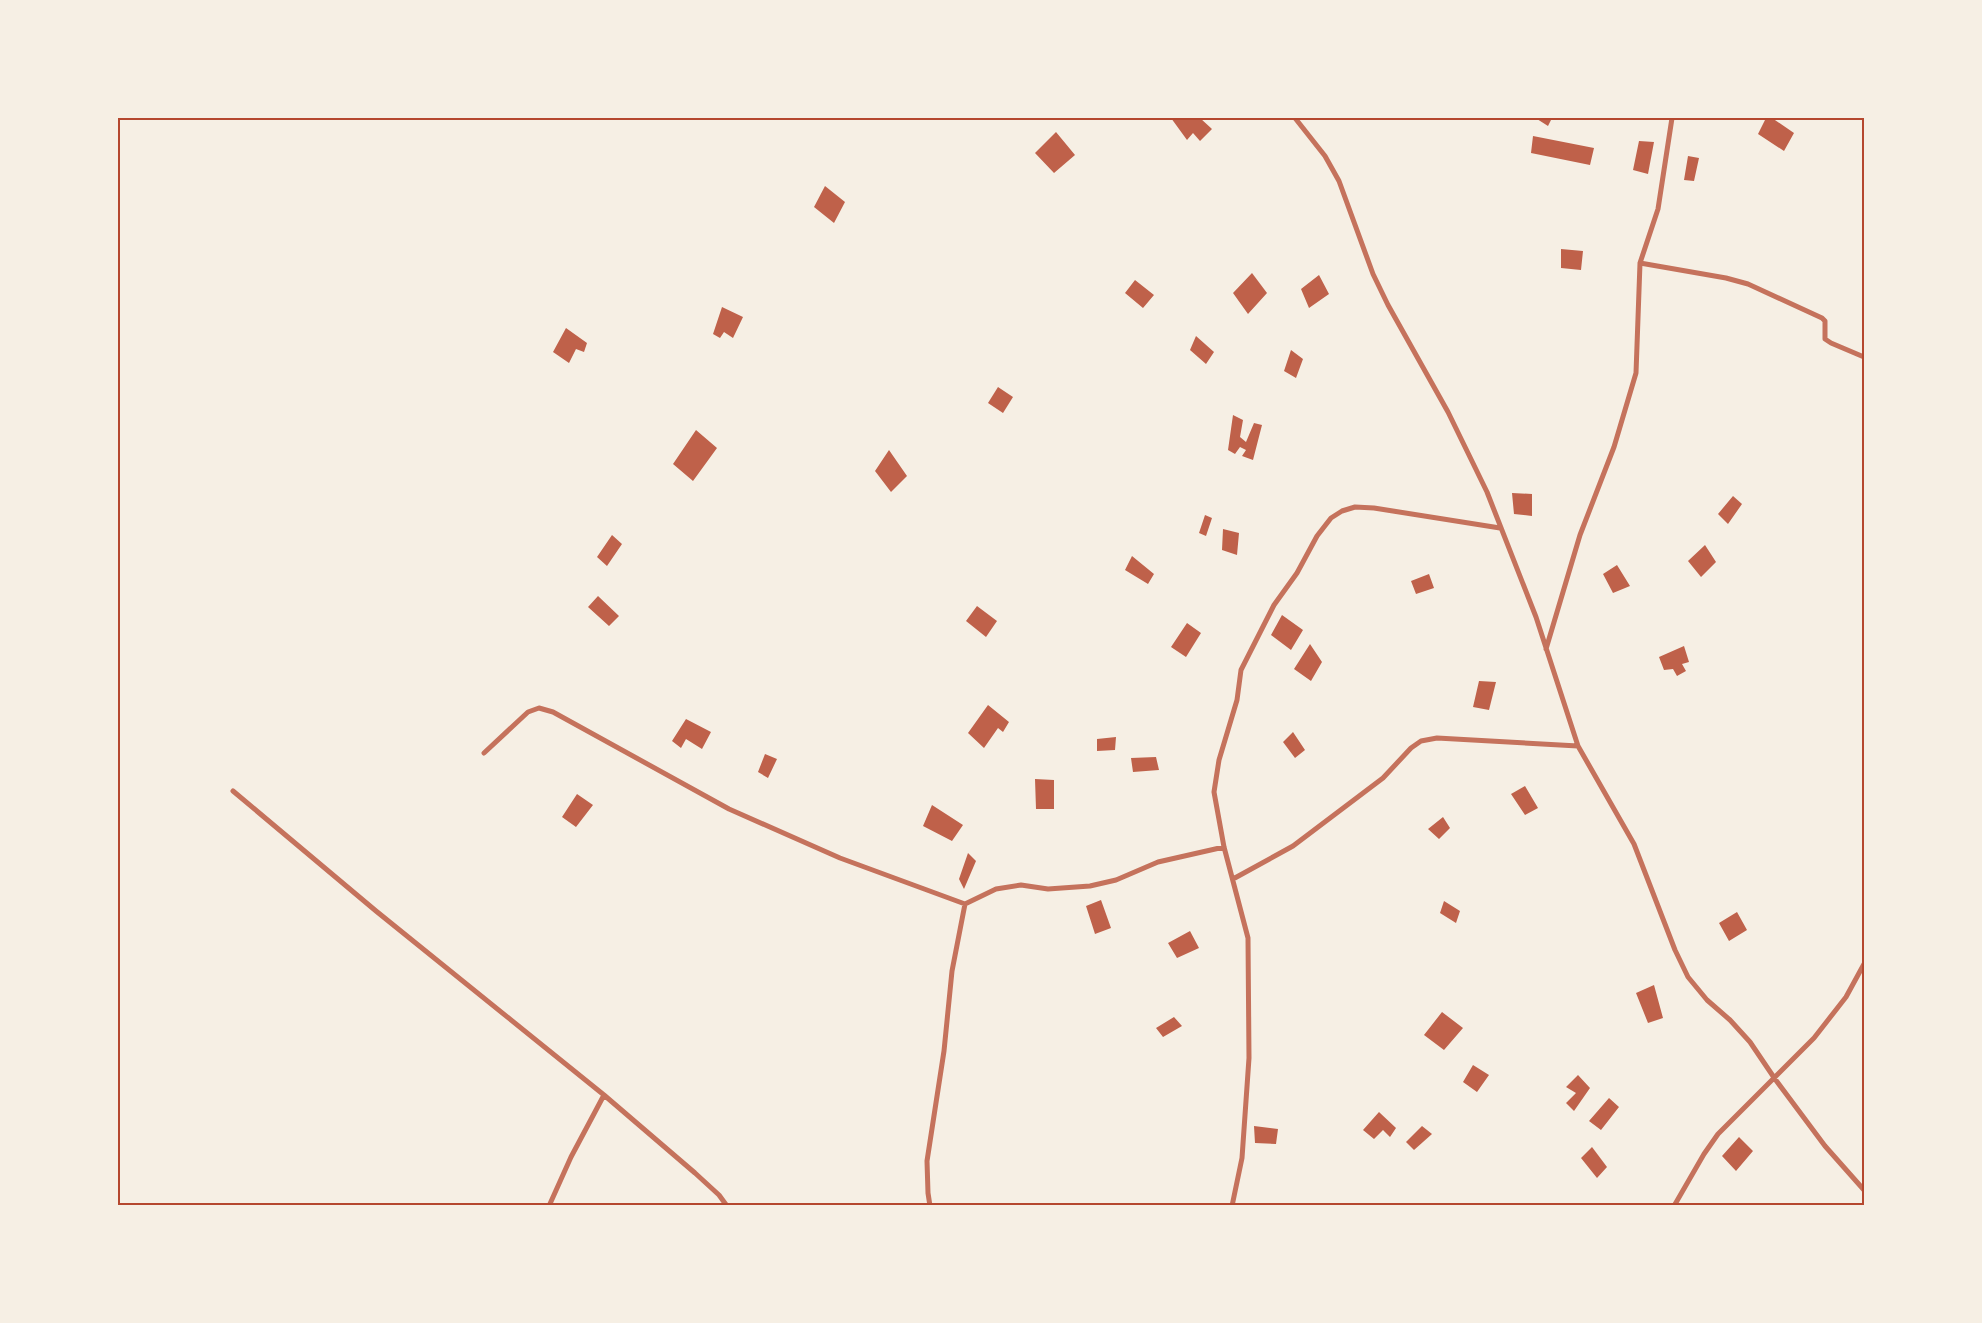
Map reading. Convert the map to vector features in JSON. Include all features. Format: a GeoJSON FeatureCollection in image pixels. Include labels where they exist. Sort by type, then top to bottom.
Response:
{"type":"FeatureCollection","features":[{"type":"Feature","properties":{"kind":"street"},"geometry":{"type":"LineString","coordinates":[[1295,118],[1325,156],[1339,181],[1373,274],[1388,305],[1448,412],[1487,492],[1536,616],[1578,746],[1634,844],[1675,950],[1688,977],[1707,1000],[1730,1020],[1750,1042],[1825,1146],[1864,1190]]}},
{"type":"Feature","properties":{"kind":"street"},"geometry":{"type":"LineString","coordinates":[[1546,649],[1580,535],[1614,447],[1636,373],[1640,263],[1658,209],[1672,118]]}},
{"type":"Feature","properties":{"kind":"street"},"geometry":{"type":"LineString","coordinates":[[1640,263],[1726,278],[1748,284],[1822,318],[1825,321],[1825,338],[1831,343],[1864,357]]}},
{"type":"Feature","properties":{"kind":"street"},"geometry":{"type":"LineString","coordinates":[[1232,1206],[1242,1158],[1249,1058],[1248,938],[1224,847],[1214,792],[1219,760],[1237,700],[1240,670],[1274,605],[1297,573],[1317,536],[1331,518],[1342,511],[1355,507],[1374,508],[1500,528]]}},
{"type":"Feature","properties":{"kind":"street"},"geometry":{"type":"LineString","coordinates":[[484,752],[528,712],[539,708],[553,712],[729,809],[840,858],[966,904],[996,889],[1021,885],[1048,889],[1090,886],[1116,880],[1158,862],[1224,847]]}},
{"type":"Feature","properties":{"kind":"street"},"geometry":{"type":"LineString","coordinates":[[1233,879],[1293,846],[1383,778],[1411,748],[1421,741],[1437,738],[1578,746]]}},
{"type":"Feature","properties":{"kind":"street"},"geometry":{"type":"LineString","coordinates":[[233,791],[376,911],[604,1095],[696,1173],[719,1195],[727,1206]]}},
{"type":"Feature","properties":{"kind":"street"},"geometry":{"type":"LineString","coordinates":[[930,1206],[927,1160],[944,1051],[952,971],[966,904]]}},
{"type":"Feature","properties":{"kind":"street"},"geometry":{"type":"LineString","coordinates":[[1674,1206],[1704,1154],[1718,1134],[1775,1079],[1819,1032],[1846,997],[1864,964]]}},
{"type":"Feature","properties":{"kind":"street"},"geometry":{"type":"LineString","coordinates":[[549,1206],[571,1157],[604,1095]]}},
{"type":"Feature","properties":{"kind":"building"},"geometry":{"type":"Polygon","coordinates":[[[1171,118],[1200,118],[1212,129],[1200,141],[1193,133],[1187,140],[1171,118]]]}},
{"type":"Feature","properties":{"kind":"building"},"geometry":{"type":"Polygon","coordinates":[[[1538,118],[1552,118],[1548,126],[1538,118]]]}},
{"type":"Feature","properties":{"kind":"building"},"geometry":{"type":"Polygon","coordinates":[[[1766,118],[1772,118],[1794,133],[1784,151],[1758,134],[1766,118]]]}},
{"type":"Feature","properties":{"kind":"building"},"geometry":{"type":"Polygon","coordinates":[[[1056,132],[1075,155],[1054,173],[1035,153],[1056,132]]]}},
{"type":"Feature","properties":{"kind":"building"},"geometry":{"type":"Polygon","coordinates":[[[1533,136],[1594,148],[1590,165],[1531,153],[1533,136]]]}},
{"type":"Feature","properties":{"kind":"building"},"geometry":{"type":"Polygon","coordinates":[[[1639,141],[1654,142],[1648,174],[1633,170],[1639,141]]]}},
{"type":"Feature","properties":{"kind":"building"},"geometry":{"type":"Polygon","coordinates":[[[1688,156],[1699,158],[1694,181],[1684,180],[1688,156]]]}},
{"type":"Feature","properties":{"kind":"building"},"geometry":{"type":"Polygon","coordinates":[[[825,186],[845,202],[834,223],[814,207],[825,186]]]}},
{"type":"Feature","properties":{"kind":"building"},"geometry":{"type":"Polygon","coordinates":[[[1561,249],[1583,251],[1581,270],[1561,268],[1561,249]]]}},
{"type":"Feature","properties":{"kind":"building"},"geometry":{"type":"Polygon","coordinates":[[[1252,273],[1267,293],[1248,314],[1233,293],[1252,273]]]}},
{"type":"Feature","properties":{"kind":"building"},"geometry":{"type":"Polygon","coordinates":[[[1319,275],[1329,294],[1309,308],[1301,289],[1319,275]]]}},
{"type":"Feature","properties":{"kind":"building"},"geometry":{"type":"Polygon","coordinates":[[[1135,280],[1154,295],[1143,308],[1125,293],[1135,280]]]}},
{"type":"Feature","properties":{"kind":"building"},"geometry":{"type":"Polygon","coordinates":[[[722,307],[743,317],[733,338],[724,332],[720,338],[713,334],[722,307]]]}},
{"type":"Feature","properties":{"kind":"building"},"geometry":{"type":"Polygon","coordinates":[[[566,328],[587,343],[584,352],[576,349],[569,363],[553,352],[566,328]]]}},
{"type":"Feature","properties":{"kind":"building"},"geometry":{"type":"Polygon","coordinates":[[[1196,336],[1214,352],[1206,364],[1190,350],[1196,336]]]}},
{"type":"Feature","properties":{"kind":"building"},"geometry":{"type":"Polygon","coordinates":[[[1291,350],[1303,359],[1296,378],[1284,371],[1291,350]]]}},
{"type":"Feature","properties":{"kind":"building"},"geometry":{"type":"Polygon","coordinates":[[[998,387],[1013,397],[1003,413],[988,403],[998,387]]]}},
{"type":"Feature","properties":{"kind":"building"},"geometry":{"type":"Polygon","coordinates":[[[1233,415],[1243,420],[1240,437],[1246,442],[1254,423],[1262,425],[1253,460],[1242,456],[1246,450],[1240,447],[1235,454],[1228,450],[1233,415]]]}},
{"type":"Feature","properties":{"kind":"building"},"geometry":{"type":"Polygon","coordinates":[[[696,430],[717,448],[693,481],[673,464],[696,430]]]}},
{"type":"Feature","properties":{"kind":"building"},"geometry":{"type":"Polygon","coordinates":[[[889,450],[907,476],[891,492],[875,471],[889,450]]]}},
{"type":"Feature","properties":{"kind":"building"},"geometry":{"type":"Polygon","coordinates":[[[1512,493],[1532,494],[1532,516],[1514,514],[1512,493]]]}},
{"type":"Feature","properties":{"kind":"building"},"geometry":{"type":"Polygon","coordinates":[[[1733,496],[1742,504],[1728,524],[1718,514],[1733,496]]]}},
{"type":"Feature","properties":{"kind":"building"},"geometry":{"type":"Polygon","coordinates":[[[1205,515],[1212,518],[1206,536],[1199,533],[1205,515]]]}},
{"type":"Feature","properties":{"kind":"building"},"geometry":{"type":"Polygon","coordinates":[[[1223,529],[1239,533],[1237,555],[1222,550],[1223,529]]]}},
{"type":"Feature","properties":{"kind":"building"},"geometry":{"type":"Polygon","coordinates":[[[612,535],[622,544],[607,566],[597,557],[612,535]]]}},
{"type":"Feature","properties":{"kind":"building"},"geometry":{"type":"Polygon","coordinates":[[[1705,545],[1716,562],[1701,577],[1688,561],[1705,545]]]}},
{"type":"Feature","properties":{"kind":"building"},"geometry":{"type":"Polygon","coordinates":[[[1132,556],[1154,574],[1148,584],[1125,570],[1132,556]]]}},
{"type":"Feature","properties":{"kind":"building"},"geometry":{"type":"Polygon","coordinates":[[[1617,565],[1630,586],[1613,593],[1603,574],[1617,565]]]}},
{"type":"Feature","properties":{"kind":"building"},"geometry":{"type":"Polygon","coordinates":[[[1429,574],[1434,588],[1416,594],[1411,581],[1429,574]]]}},
{"type":"Feature","properties":{"kind":"building"},"geometry":{"type":"Polygon","coordinates":[[[598,596],[619,616],[609,626],[588,607],[598,596]]]}},
{"type":"Feature","properties":{"kind":"building"},"geometry":{"type":"Polygon","coordinates":[[[977,606],[997,621],[986,637],[966,621],[977,606]]]}},
{"type":"Feature","properties":{"kind":"building"},"geometry":{"type":"Polygon","coordinates":[[[1282,615],[1303,630],[1291,650],[1271,635],[1282,615]]]}},
{"type":"Feature","properties":{"kind":"building"},"geometry":{"type":"Polygon","coordinates":[[[1187,623],[1201,633],[1186,657],[1171,647],[1187,623]]]}},
{"type":"Feature","properties":{"kind":"building"},"geometry":{"type":"Polygon","coordinates":[[[1310,644],[1322,662],[1311,681],[1294,669],[1310,644]]]}},
{"type":"Feature","properties":{"kind":"building"},"geometry":{"type":"Polygon","coordinates":[[[1684,646],[1689,662],[1682,664],[1686,671],[1677,676],[1673,669],[1664,670],[1659,657],[1684,646]]]}},
{"type":"Feature","properties":{"kind":"building"},"geometry":{"type":"Polygon","coordinates":[[[1479,681],[1496,682],[1489,710],[1473,707],[1479,681]]]}},
{"type":"Feature","properties":{"kind":"building"},"geometry":{"type":"Polygon","coordinates":[[[988,705],[1009,722],[1003,732],[998,728],[984,748],[968,733],[988,705]]]}},
{"type":"Feature","properties":{"kind":"building"},"geometry":{"type":"Polygon","coordinates":[[[686,719],[711,732],[702,749],[686,739],[681,748],[672,741],[686,719]]]}},
{"type":"Feature","properties":{"kind":"building"},"geometry":{"type":"Polygon","coordinates":[[[1293,732],[1305,750],[1295,758],[1283,742],[1293,732]]]}},
{"type":"Feature","properties":{"kind":"building"},"geometry":{"type":"Polygon","coordinates":[[[1116,737],[1115,750],[1097,751],[1097,739],[1116,737]]]}},
{"type":"Feature","properties":{"kind":"building"},"geometry":{"type":"Polygon","coordinates":[[[765,754],[777,759],[768,778],[758,772],[765,754]]]}},
{"type":"Feature","properties":{"kind":"building"},"geometry":{"type":"Polygon","coordinates":[[[1156,757],[1159,770],[1133,772],[1131,758],[1156,757]]]}},
{"type":"Feature","properties":{"kind":"building"},"geometry":{"type":"Polygon","coordinates":[[[1035,779],[1054,780],[1054,809],[1036,809],[1035,779]]]}},
{"type":"Feature","properties":{"kind":"building"},"geometry":{"type":"Polygon","coordinates":[[[1525,786],[1538,808],[1525,815],[1511,794],[1525,786]]]}},
{"type":"Feature","properties":{"kind":"building"},"geometry":{"type":"Polygon","coordinates":[[[577,794],[593,805],[576,827],[562,817],[577,794]]]}},
{"type":"Feature","properties":{"kind":"building"},"geometry":{"type":"Polygon","coordinates":[[[932,805],[963,825],[952,841],[923,826],[932,805]]]}},
{"type":"Feature","properties":{"kind":"building"},"geometry":{"type":"Polygon","coordinates":[[[1443,817],[1450,828],[1439,839],[1428,829],[1443,817]]]}},
{"type":"Feature","properties":{"kind":"building"},"geometry":{"type":"Polygon","coordinates":[[[968,853],[976,861],[964,889],[959,879],[968,853]]]}},
{"type":"Feature","properties":{"kind":"building"},"geometry":{"type":"Polygon","coordinates":[[[1101,900],[1111,928],[1095,934],[1086,906],[1101,900]]]}},
{"type":"Feature","properties":{"kind":"building"},"geometry":{"type":"Polygon","coordinates":[[[1444,901],[1460,911],[1456,923],[1440,913],[1444,901]]]}},
{"type":"Feature","properties":{"kind":"building"},"geometry":{"type":"Polygon","coordinates":[[[1737,912],[1747,930],[1729,941],[1719,923],[1737,912]]]}},
{"type":"Feature","properties":{"kind":"building"},"geometry":{"type":"Polygon","coordinates":[[[1190,931],[1199,948],[1177,958],[1168,943],[1190,931]]]}},
{"type":"Feature","properties":{"kind":"building"},"geometry":{"type":"Polygon","coordinates":[[[1654,985],[1663,1018],[1648,1023],[1636,993],[1654,985]]]}},
{"type":"Feature","properties":{"kind":"building"},"geometry":{"type":"Polygon","coordinates":[[[1442,1012],[1463,1028],[1444,1050],[1424,1035],[1442,1012]]]}},
{"type":"Feature","properties":{"kind":"building"},"geometry":{"type":"Polygon","coordinates":[[[1174,1017],[1182,1026],[1163,1037],[1156,1028],[1174,1017]]]}},
{"type":"Feature","properties":{"kind":"building"},"geometry":{"type":"Polygon","coordinates":[[[1473,1065],[1489,1075],[1477,1092],[1463,1082],[1473,1065]]]}},
{"type":"Feature","properties":{"kind":"building"},"geometry":{"type":"Polygon","coordinates":[[[1578,1075],[1590,1088],[1574,1111],[1566,1103],[1576,1093],[1566,1087],[1578,1075]]]}},
{"type":"Feature","properties":{"kind":"building"},"geometry":{"type":"Polygon","coordinates":[[[1609,1098],[1619,1107],[1601,1130],[1589,1121],[1609,1098]]]}},
{"type":"Feature","properties":{"kind":"building"},"geometry":{"type":"Polygon","coordinates":[[[1379,1112],[1396,1128],[1390,1137],[1383,1130],[1374,1139],[1363,1130],[1379,1112]]]}},
{"type":"Feature","properties":{"kind":"building"},"geometry":{"type":"Polygon","coordinates":[[[1254,1126],[1278,1129],[1276,1144],[1255,1143],[1254,1126]]]}},
{"type":"Feature","properties":{"kind":"building"},"geometry":{"type":"Polygon","coordinates":[[[1422,1126],[1432,1134],[1414,1150],[1406,1142],[1422,1126]]]}},
{"type":"Feature","properties":{"kind":"building"},"geometry":{"type":"Polygon","coordinates":[[[1739,1137],[1753,1151],[1736,1171],[1722,1156],[1739,1137]]]}},
{"type":"Feature","properties":{"kind":"building"},"geometry":{"type":"Polygon","coordinates":[[[1592,1147],[1607,1167],[1597,1178],[1581,1158],[1592,1147]]]}}]}
